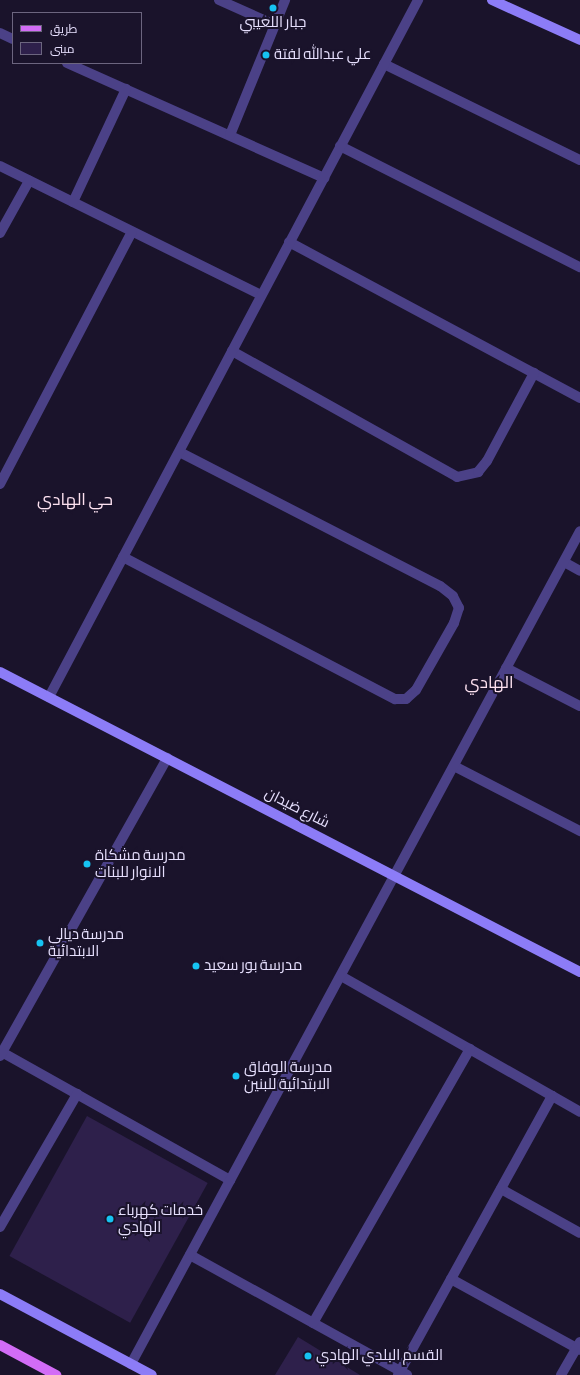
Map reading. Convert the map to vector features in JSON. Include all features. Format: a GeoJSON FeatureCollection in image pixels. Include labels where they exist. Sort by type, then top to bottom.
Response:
{"type":"FeatureCollection","features":[{"type":"Feature","properties":{"kind":"main road"},"geometry":{"type":"LineString","coordinates":[[0,1345],[56,1375]]}},
{"type":"Feature","properties":{"kind":"street"},"geometry":{"type":"LineString","coordinates":[[219,0],[275,25]]}},
{"type":"Feature","properties":{"kind":"street"},"geometry":{"type":"LineString","coordinates":[[230,135],[285,0]]}},
{"type":"Feature","properties":{"kind":"street"},"geometry":{"type":"LineString","coordinates":[[48,697],[418,0]]}},
{"type":"Feature","properties":{"kind":"street"},"geometry":{"type":"LineString","coordinates":[[492,0],[580,40]]}},
{"type":"Feature","properties":{"kind":"street"},"geometry":{"type":"LineString","coordinates":[[0,33],[12,39]]}},
{"type":"Feature","properties":{"kind":"street"},"geometry":{"type":"LineString","coordinates":[[69,64],[324,178]]}},
{"type":"Feature","properties":{"kind":"street"},"geometry":{"type":"LineString","coordinates":[[384,64],[580,160]]}},
{"type":"Feature","properties":{"kind":"street"},"geometry":{"type":"LineString","coordinates":[[73,202],[126,89]]}},
{"type":"Feature","properties":{"kind":"street"},"geometry":{"type":"LineString","coordinates":[[340,146],[580,267]]}},
{"type":"Feature","properties":{"kind":"street"},"geometry":{"type":"LineString","coordinates":[[0,166],[261,295]]}},
{"type":"Feature","properties":{"kind":"street"},"geometry":{"type":"LineString","coordinates":[[0,233],[29,181]]}},
{"type":"Feature","properties":{"kind":"street"},"geometry":{"type":"LineString","coordinates":[[0,484],[132,232]]}},
{"type":"Feature","properties":{"kind":"street"},"geometry":{"type":"LineString","coordinates":[[289,242],[580,398]]}},
{"type":"Feature","properties":{"kind":"street"},"geometry":{"type":"LineString","coordinates":[[232,351],[457,477],[478,472],[487,461],[534,373]]}},
{"type":"Feature","properties":{"kind":"street"},"geometry":{"type":"LineString","coordinates":[[123,557],[395,699],[406,699],[416,690],[454,623],[458,608],[453,596],[440,586],[179,452]]}},
{"type":"Feature","properties":{"kind":"street"},"geometry":{"type":"LineString","coordinates":[[131,1364],[580,531]]}},
{"type":"Feature","properties":{"kind":"street"},"geometry":{"type":"LineString","coordinates":[[564,562],[580,571]]}},
{"type":"Feature","properties":{"kind":"street"},"geometry":{"type":"LineString","coordinates":[[506,668],[580,706]]}},
{"type":"Feature","properties":{"kind":"street","name":"شارع ضيدان"},"geometry":{"type":"LineString","coordinates":[[0,672],[580,972]]}},
{"type":"Feature","properties":{"kind":"street"},"geometry":{"type":"LineString","coordinates":[[167,758],[1,1053],[230,1180]]}},
{"type":"Feature","properties":{"kind":"street"},"geometry":{"type":"LineString","coordinates":[[454,766],[580,831]]}},
{"type":"Feature","properties":{"kind":"street"},"geometry":{"type":"LineString","coordinates":[[341,976],[580,1112]]}},
{"type":"Feature","properties":{"kind":"street"},"geometry":{"type":"LineString","coordinates":[[313,1323],[470,1049]]}},
{"type":"Feature","properties":{"kind":"street"},"geometry":{"type":"LineString","coordinates":[[0,1227],[77,1094]]}},
{"type":"Feature","properties":{"kind":"street"},"geometry":{"type":"LineString","coordinates":[[190,1255],[401,1374],[451,1279],[552,1096]]}},
{"type":"Feature","properties":{"kind":"street"},"geometry":{"type":"LineString","coordinates":[[501,1189],[580,1233]]}},
{"type":"Feature","properties":{"kind":"street"},"geometry":{"type":"LineString","coordinates":[[451,1279],[579,1346],[561,1375]]}},
{"type":"Feature","properties":{"kind":"street"},"geometry":{"type":"LineString","coordinates":[[0,1294],[152,1375]]}},
{"type":"Feature","properties":{"kind":"building","name":"خدمات كهرباء الهادي"},"geometry":{"type":"Polygon","coordinates":[[[87,1116],[208,1183],[130,1323],[9,1256],[87,1116]]]}},
{"type":"Feature","properties":{"kind":"building","name":"القسم البلدي الهادي"},"geometry":{"type":"Polygon","coordinates":[[[298,1337],[360,1375],[275,1375],[298,1337]]]}},
{"type":"Feature","properties":{"kind":"place","name":"جبار اللعيبي"},"geometry":{"type":"Point","coordinates":[273,8]}},
{"type":"Feature","properties":{"kind":"place","name":"علي عبدالله لفتة"},"geometry":{"type":"Point","coordinates":[266,55]}},
{"type":"Feature","properties":{"kind":"place","name":"مدرسة مشكاة الانوار للبنات"},"geometry":{"type":"Point","coordinates":[87,864]}},
{"type":"Feature","properties":{"kind":"place","name":"مدرسة ديالى الابتدائية"},"geometry":{"type":"Point","coordinates":[40,943]}},
{"type":"Feature","properties":{"kind":"place","name":"مدرسة بور سعيد"},"geometry":{"type":"Point","coordinates":[196,966]}},
{"type":"Feature","properties":{"kind":"place","name":"مدرسة الوفاق الابتدائية للبنين"},"geometry":{"type":"Point","coordinates":[236,1076]}},
{"type":"Feature","properties":{"kind":"place","name":"خدمات كهرباء الهادي"},"geometry":{"type":"Point","coordinates":[110,1219]}},
{"type":"Feature","properties":{"kind":"place","name":"القسم البلدي الهادي"},"geometry":{"type":"Point","coordinates":[308,1356]}},
{"type":"Feature","properties":{"kind":"district","name":"حي الهادي"},"geometry":{"type":"Point","coordinates":[75,501]}},
{"type":"Feature","properties":{"kind":"district","name":"الهادي"},"geometry":{"type":"Point","coordinates":[489,684]}}]}
